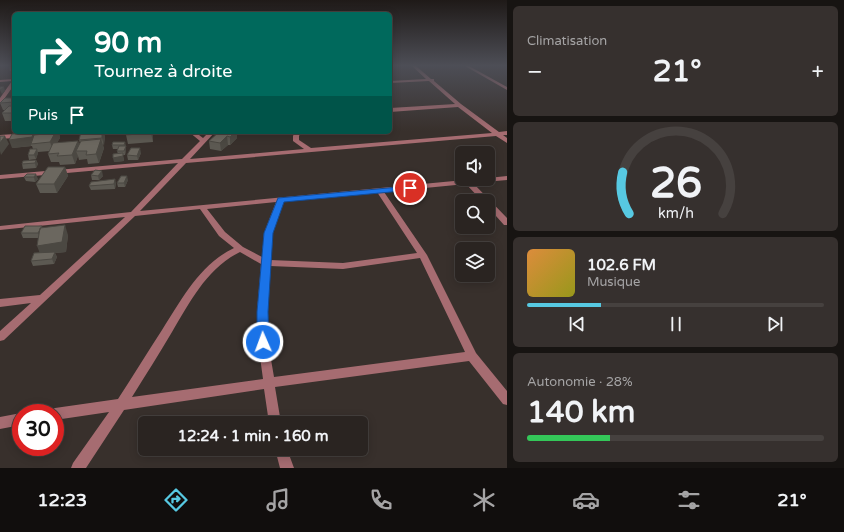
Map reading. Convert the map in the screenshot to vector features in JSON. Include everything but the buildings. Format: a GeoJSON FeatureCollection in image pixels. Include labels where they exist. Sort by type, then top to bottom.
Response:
{"type":"FeatureCollection","features":[{"type":"Feature","properties":{"kind":"street"},"geometry":{"type":"LineString","coordinates":[[0,101],[9,88]]}},
{"type":"Feature","properties":{"kind":"street"},"geometry":{"type":"LineString","coordinates":[[440,88],[459,105],[507,141]]}},
{"type":"Feature","properties":{"kind":"street"},"geometry":{"type":"LineString","coordinates":[[392,110],[459,105]]}},
{"type":"Feature","properties":{"kind":"street"},"geometry":{"type":"LineString","coordinates":[[0,178],[507,133]]}},
{"type":"Feature","properties":{"kind":"street"},"geometry":{"type":"LineString","coordinates":[[0,137],[40,134]]}},
{"type":"Feature","properties":{"kind":"street"},"geometry":{"type":"LineString","coordinates":[[194,134],[203,141]]}},
{"type":"Feature","properties":{"kind":"street"},"geometry":{"type":"LineString","coordinates":[[0,337],[131,216],[210,134]]}},
{"type":"Feature","properties":{"kind":"street"},"geometry":{"type":"LineString","coordinates":[[297,134],[296,141],[311,150]]}},
{"type":"Feature","properties":{"kind":"street"},"geometry":{"type":"LineString","coordinates":[[495,179],[507,178]]}},
{"type":"Feature","properties":{"kind":"street"},"geometry":{"type":"LineString","coordinates":[[0,228],[455,183]]}},
{"type":"Feature","properties":{"kind":"street"},"geometry":{"type":"LineString","coordinates":[[472,186],[479,194]]}},
{"type":"Feature","properties":{"kind":"street"},"geometry":{"type":"LineString","coordinates":[[380,191],[423,254],[472,356],[507,400]]}},
{"type":"Feature","properties":{"kind":"street"},"geometry":{"type":"LineString","coordinates":[[275,416],[263,342],[262,312],[267,263],[268,233],[280,200]]}},
{"type":"Feature","properties":{"kind":"street"},"geometry":{"type":"LineString","coordinates":[[202,207],[222,234],[240,249],[267,263],[342,266],[423,254]]}},
{"type":"Feature","properties":{"kind":"street"},"geometry":{"type":"LineString","coordinates":[[495,210],[507,223]]}},
{"type":"Feature","properties":{"kind":"street"},"geometry":{"type":"LineString","coordinates":[[78,468],[122,403],[192,290],[214,265],[225,256],[240,249]]}},
{"type":"Feature","properties":{"kind":"street"},"geometry":{"type":"LineString","coordinates":[[0,303],[41,298]]}},
{"type":"Feature","properties":{"kind":"street"},"geometry":{"type":"LineString","coordinates":[[64,413],[122,403],[472,356]]}},
{"type":"Feature","properties":{"kind":"street"},"geometry":{"type":"LineString","coordinates":[[0,423],[12,421]]}},
{"type":"Feature","properties":{"kind":"street"},"geometry":{"type":"LineString","coordinates":[[283,456],[287,468]]}},
{"type":"Feature","properties":{"kind":"route"},"geometry":{"type":"LineString","coordinates":[[263,342],[262,312],[267,263],[268,233],[280,200],[410,188]]}}]}
